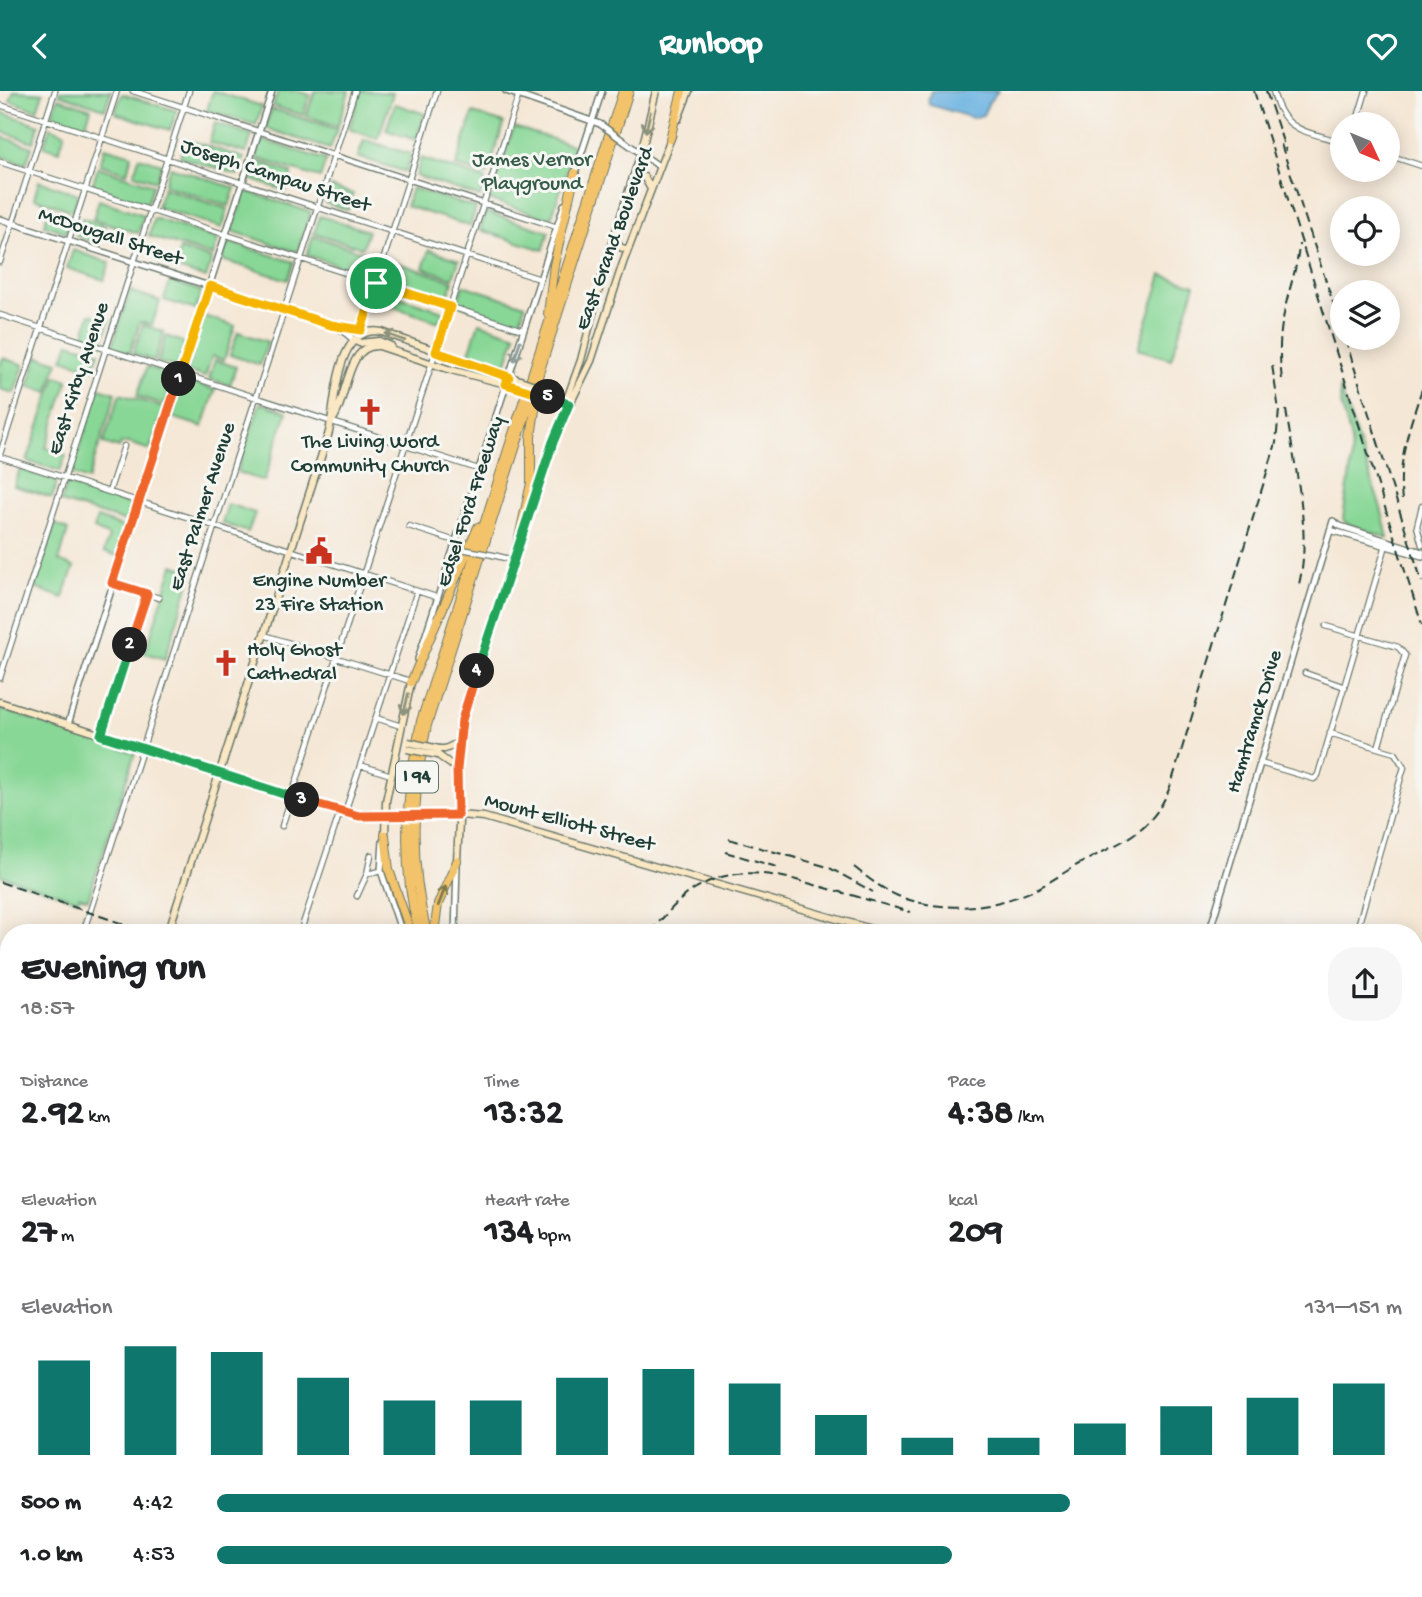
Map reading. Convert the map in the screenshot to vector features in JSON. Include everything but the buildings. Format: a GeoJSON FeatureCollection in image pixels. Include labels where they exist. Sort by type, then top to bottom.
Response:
{"type":"FeatureCollection","features":[{"type":"Feature","properties":{"kind":"highway","name":"Edsel Ford Freeway"},"geometry":{"type":"LineString","coordinates":[[417,924],[408,877],[408,794],[426,701],[623,91]]}},
{"type":"Feature","properties":{"kind":"highway","name":"Edsel Ford Freeway"},"geometry":{"type":"LineString","coordinates":[[425,924],[420,905],[414,842],[419,765],[442,674],[629,91]]}},
{"type":"Feature","properties":{"kind":"highway"},"geometry":{"type":"LineString","coordinates":[[670,139],[682,91]]}},
{"type":"Feature","properties":{"kind":"highway"},"geometry":{"type":"LineString","coordinates":[[548,323],[554,265],[575,173]]}},
{"type":"Feature","properties":{"kind":"highway"},"geometry":{"type":"LineString","coordinates":[[515,556],[531,483],[531,437],[539,375]]}},
{"type":"Feature","properties":{"kind":"highway"},"geometry":{"type":"LineString","coordinates":[[411,682],[502,472]]}},
{"type":"Feature","properties":{"kind":"highway"},"geometry":{"type":"LineString","coordinates":[[384,835],[389,870],[408,924]]}},
{"type":"Feature","properties":{"kind":"highway"},"geometry":{"type":"LineString","coordinates":[[435,924],[438,904],[457,861]]}},
{"type":"Feature","properties":{"kind":"main road","name":"East Grand Boulevard"},"geometry":{"type":"LineString","coordinates":[[570,399],[604,272],[641,153],[656,91]]}},
{"type":"Feature","properties":{"kind":"main road","name":"East Grand Boulevard"},"geometry":{"type":"LineString","coordinates":[[570,399],[591,361],[628,250],[689,91]]}},
{"type":"Feature","properties":{"kind":"main road"},"geometry":{"type":"LineString","coordinates":[[633,177],[646,178],[652,190]]}},
{"type":"Feature","properties":{"kind":"main road"},"geometry":{"type":"LineString","coordinates":[[614,238],[620,247],[628,250]]}},
{"type":"Feature","properties":{"kind":"main road"},"geometry":{"type":"LineString","coordinates":[[604,272],[613,271],[618,278]]}},
{"type":"Feature","properties":{"kind":"main road"},"geometry":{"type":"LineString","coordinates":[[331,422],[331,409],[344,358],[354,340],[372,331],[382,332],[507,380],[570,399]]}},
{"type":"Feature","properties":{"kind":"main road"},"geometry":{"type":"LineString","coordinates":[[354,340],[359,343],[379,341],[432,364],[507,380]]}},
{"type":"Feature","properties":{"kind":"main road"},"geometry":{"type":"LineString","coordinates":[[172,924],[331,422],[354,363],[361,351],[371,346],[404,353]]}},
{"type":"Feature","properties":{"kind":"main road"},"geometry":{"type":"LineString","coordinates":[[344,358],[350,357],[354,363]]}},
{"type":"Feature","properties":{"kind":"main road"},"geometry":{"type":"LineString","coordinates":[[457,861],[457,769],[462,720],[515,556]]}},
{"type":"Feature","properties":{"kind":"main road"},"geometry":{"type":"LineString","coordinates":[[384,835],[386,801],[411,682]]}},
{"type":"Feature","properties":{"kind":"main road","name":"Mount Elliott Street"},"geometry":{"type":"LineString","coordinates":[[0,702],[342,813],[386,817],[484,817],[854,924]]}},
{"type":"Feature","properties":{"kind":"main road"},"geometry":{"type":"LineString","coordinates":[[401,727],[407,745]]}},
{"type":"Feature","properties":{"kind":"main road"},"geometry":{"type":"LineString","coordinates":[[439,752],[460,743]]}},
{"type":"Feature","properties":{"kind":"main road"},"geometry":{"type":"LineString","coordinates":[[395,752],[407,745],[439,752],[457,769]]}},
{"type":"Feature","properties":{"kind":"street"},"geometry":{"type":"LineString","coordinates":[[0,262],[55,91]]}},
{"type":"Feature","properties":{"kind":"street"},"geometry":{"type":"LineString","coordinates":[[117,91],[0,455],[436,597]]}},
{"type":"Feature","properties":{"kind":"street"},"geometry":{"type":"LineString","coordinates":[[133,91],[557,227]]}},
{"type":"Feature","properties":{"kind":"street","name":"East Kirby Avenue"},"geometry":{"type":"LineString","coordinates":[[0,678],[190,91]]}},
{"type":"Feature","properties":{"kind":"street"},"geometry":{"type":"LineString","coordinates":[[68,724],[272,91]]}},
{"type":"Feature","properties":{"kind":"street","name":"East Palmer Avenue"},"geometry":{"type":"LineString","coordinates":[[86,924],[355,91]]}},
{"type":"Feature","properties":{"kind":"street"},"geometry":{"type":"LineString","coordinates":[[361,330],[438,91]]}},
{"type":"Feature","properties":{"kind":"street"},"geometry":{"type":"LineString","coordinates":[[506,91],[519,93],[592,120],[660,167]]}},
{"type":"Feature","properties":{"kind":"street"},"geometry":{"type":"LineString","coordinates":[[264,635],[411,682],[436,597],[602,91]]}},
{"type":"Feature","properties":{"kind":"street"},"geometry":{"type":"LineString","coordinates":[[1273,91],[1277,108],[1288,122],[1330,138]]}},
{"type":"Feature","properties":{"kind":"street"},"geometry":{"type":"LineString","coordinates":[[1360,112],[1366,91]]}},
{"type":"Feature","properties":{"kind":"street"},"geometry":{"type":"LineString","coordinates":[[282,826],[519,93]]}},
{"type":"Feature","properties":{"kind":"street","name":"Joseph Campau Street"},"geometry":{"type":"LineString","coordinates":[[0,105],[540,279]]}},
{"type":"Feature","properties":{"kind":"street"},"geometry":{"type":"LineString","coordinates":[[1400,159],[1422,166]]}},
{"type":"Feature","properties":{"kind":"street"},"geometry":{"type":"LineString","coordinates":[[0,162],[523,330]]}},
{"type":"Feature","properties":{"kind":"street","name":"McDougall Street"},"geometry":{"type":"LineString","coordinates":[[0,219],[331,325],[372,331]]}},
{"type":"Feature","properties":{"kind":"street"},"geometry":{"type":"LineString","coordinates":[[0,315],[478,469]]}},
{"type":"Feature","properties":{"kind":"street","name":"McDougall Street"},"geometry":{"type":"LineString","coordinates":[[331,325],[354,340]]}},
{"type":"Feature","properties":{"kind":"street"},"geometry":{"type":"LineString","coordinates":[[452,549],[515,556],[556,432],[570,399]]}},
{"type":"Feature","properties":{"kind":"street"},"geometry":{"type":"LineString","coordinates":[[109,492],[124,446]]}},
{"type":"Feature","properties":{"kind":"street"},"geometry":{"type":"LineString","coordinates":[[1422,506],[1417,526],[1422,545]]}},
{"type":"Feature","properties":{"kind":"street","name":"Hamtramck Drive"},"geometry":{"type":"LineString","coordinates":[[1212,924],[1333,521],[1386,544]]}},
{"type":"Feature","properties":{"kind":"street"},"geometry":{"type":"LineString","coordinates":[[409,526],[455,541]]}},
{"type":"Feature","properties":{"kind":"street"},"geometry":{"type":"LineString","coordinates":[[1330,530],[1422,554]]}},
{"type":"Feature","properties":{"kind":"street"},"geometry":{"type":"LineString","coordinates":[[1260,763],[1314,779],[1318,775],[1386,544]]}},
{"type":"Feature","properties":{"kind":"street"},"geometry":{"type":"LineString","coordinates":[[112,583],[159,598]]}},
{"type":"Feature","properties":{"kind":"street"},"geometry":{"type":"LineString","coordinates":[[303,924],[338,818],[346,809],[417,591]]}},
{"type":"Feature","properties":{"kind":"street"},"geometry":{"type":"LineString","coordinates":[[101,735],[147,594]]}},
{"type":"Feature","properties":{"kind":"street"},"geometry":{"type":"LineString","coordinates":[[1326,626],[1401,648],[1405,655],[1378,748]]}},
{"type":"Feature","properties":{"kind":"street"},"geometry":{"type":"LineString","coordinates":[[1305,673],[1345,687]]}},
{"type":"Feature","properties":{"kind":"street"},"geometry":{"type":"LineString","coordinates":[[376,718],[401,727]]}},
{"type":"Feature","properties":{"kind":"street"},"geometry":{"type":"LineString","coordinates":[[1331,733],[1395,753],[1404,767],[1359,924]]}},
{"type":"Feature","properties":{"kind":"street"},"geometry":{"type":"LineString","coordinates":[[360,765],[391,775]]}},
{"type":"Feature","properties":{"kind":"street"},"geometry":{"type":"LineString","coordinates":[[384,835],[381,871],[399,924]]}},
{"type":"Feature","properties":{"kind":"street"},"geometry":{"type":"LineString","coordinates":[[358,896],[371,855]]}},
{"type":"Feature","properties":{"kind":"street"},"geometry":{"type":"LineString","coordinates":[[455,924],[457,861]]}},
{"type":"Feature","properties":{"kind":"street"},"geometry":{"type":"LineString","coordinates":[[367,874],[381,871]]}},
{"type":"Feature","properties":{"kind":"green space"},"geometry":{"type":"Polygon","coordinates":[[[14,91],[43,93],[37,110],[10,101],[14,91]]]}},
{"type":"Feature","properties":{"kind":"green space"},"geometry":{"type":"Polygon","coordinates":[[[60,91],[111,91],[105,109],[59,94],[60,91]]]}},
{"type":"Feature","properties":{"kind":"green space"},"geometry":{"type":"Polygon","coordinates":[[[213,91],[262,106],[256,125],[207,110],[213,91]]]}},
{"type":"Feature","properties":{"kind":"green space"},"geometry":{"type":"Polygon","coordinates":[[[278,91],[297,91],[310,95],[303,115],[273,106],[278,91]]]}},
{"type":"Feature","properties":{"kind":"green space"},"geometry":{"type":"Polygon","coordinates":[[[315,91],[349,91],[338,126],[306,116],[315,91]]]}},
{"type":"Feature","properties":{"kind":"green space"},"geometry":{"type":"Polygon","coordinates":[[[361,91],[393,93],[378,139],[349,129],[361,91]]]}},
{"type":"Feature","properties":{"kind":"green space"},"geometry":{"type":"Polygon","coordinates":[[[122,94],[177,111],[170,130],[115,113],[122,94]]]}},
{"type":"Feature","properties":{"kind":"green space"},"geometry":{"type":"Polygon","coordinates":[[[58,98],[91,109],[85,126],[52,115],[58,98]]]}},
{"type":"Feature","properties":{"kind":"green space"},"geometry":{"type":"Polygon","coordinates":[[[395,104],[425,114],[416,140],[386,130],[395,104]]]}},
{"type":"Feature","properties":{"kind":"green space"},"geometry":{"type":"Polygon","coordinates":[[[272,109],[337,129],[330,149],[265,128],[272,109]]]}},
{"type":"Feature","properties":{"kind":"green space"},"geometry":{"type":"Polygon","coordinates":[[[0,112],[39,125],[33,142],[0,131],[0,112]]]}},
{"type":"Feature","properties":{"kind":"green space"},"geometry":{"type":"Polygon","coordinates":[[[473,113],[504,123],[487,175],[456,166],[473,113]]]}},
{"type":"Feature","properties":{"kind":"green space"},"geometry":{"type":"Polygon","coordinates":[[[215,123],[252,135],[246,153],[209,142],[215,123]]]}},
{"type":"Feature","properties":{"kind":"green space"},"geometry":{"type":"Polygon","coordinates":[[[50,127],[65,133],[59,151],[44,146],[50,127]]]}},
{"type":"Feature","properties":{"kind":"green space","name":"James Vernor Playground"},"geometry":{"type":"Polygon","coordinates":[[[514,127],[575,146],[551,219],[490,200],[514,127]]]}},
{"type":"Feature","properties":{"kind":"green space"},"geometry":{"type":"Polygon","coordinates":[[[0,136],[32,147],[26,164],[0,156],[0,136]]]}},
{"type":"Feature","properties":{"kind":"green space"},"geometry":{"type":"Polygon","coordinates":[[[185,139],[244,158],[238,175],[180,157],[185,139]]]}},
{"type":"Feature","properties":{"kind":"green space"},"geometry":{"type":"Polygon","coordinates":[[[262,140],[326,160],[320,178],[256,158],[262,140]]]}},
{"type":"Feature","properties":{"kind":"green space"},"geometry":{"type":"Polygon","coordinates":[[[364,140],[411,154],[406,172],[358,157],[364,140]]]}},
{"type":"Feature","properties":{"kind":"green space"},"geometry":{"type":"Polygon","coordinates":[[[105,147],[132,155],[127,173],[100,164],[105,147]]]}},
{"type":"Feature","properties":{"kind":"green space"},"geometry":{"type":"Polygon","coordinates":[[[139,157],[162,164],[156,181],[134,174],[139,157]]]}},
{"type":"Feature","properties":{"kind":"green space"},"geometry":{"type":"Polygon","coordinates":[[[421,158],[485,179],[480,197],[416,176],[421,158]]]}},
{"type":"Feature","properties":{"kind":"green space"},"geometry":{"type":"Polygon","coordinates":[[[256,161],[292,173],[286,191],[250,179],[256,161]]]}},
{"type":"Feature","properties":{"kind":"green space"},"geometry":{"type":"Polygon","coordinates":[[[98,167],[153,185],[147,204],[92,186],[98,167]]]}},
{"type":"Feature","properties":{"kind":"green space"},"geometry":{"type":"Polygon","coordinates":[[[170,167],[235,188],[229,206],[164,185],[170,167]]]}},
{"type":"Feature","properties":{"kind":"green space"},"geometry":{"type":"Polygon","coordinates":[[[39,181],[78,194],[73,211],[34,198],[39,181]]]}},
{"type":"Feature","properties":{"kind":"green space"},"geometry":{"type":"Polygon","coordinates":[[[331,187],[353,194],[348,210],[325,203],[331,187]]]}},
{"type":"Feature","properties":{"kind":"green space"},"geometry":{"type":"Polygon","coordinates":[[[163,188],[228,209],[222,228],[157,207],[163,188]]]}},
{"type":"Feature","properties":{"kind":"green space"},"geometry":{"type":"Polygon","coordinates":[[[412,188],[476,208],[470,226],[406,206],[412,188]]]}},
{"type":"Feature","properties":{"kind":"green space"},"geometry":{"type":"Polygon","coordinates":[[[245,191],[311,212],[297,252],[232,231],[245,191]]]}},
{"type":"Feature","properties":{"kind":"green space"},"geometry":{"type":"Polygon","coordinates":[[[99,200],[144,215],[138,233],[93,219],[99,200]]]}},
{"type":"Feature","properties":{"kind":"green space"},"geometry":{"type":"Polygon","coordinates":[[[49,208],[71,215],[66,232],[44,225],[49,208]]]}},
{"type":"Feature","properties":{"kind":"green space"},"geometry":{"type":"Polygon","coordinates":[[[486,212],[549,232],[543,250],[480,230],[486,212]]]}},
{"type":"Feature","properties":{"kind":"green space"},"geometry":{"type":"Polygon","coordinates":[[[320,216],[368,231],[362,248],[314,233],[320,216]]]}},
{"type":"Feature","properties":{"kind":"green space"},"geometry":{"type":"Polygon","coordinates":[[[82,218],[105,226],[99,244],[76,236],[82,218]]]}},
{"type":"Feature","properties":{"kind":"green space"},"geometry":{"type":"Polygon","coordinates":[[[154,218],[218,239],[213,256],[149,236],[154,218]]]}},
{"type":"Feature","properties":{"kind":"green space"},"geometry":{"type":"Polygon","coordinates":[[[313,236],[377,257],[371,276],[307,255],[313,236]]]}},
{"type":"Feature","properties":{"kind":"green space"},"geometry":{"type":"Polygon","coordinates":[[[228,242],[294,262],[288,280],[222,260],[228,242]]]}},
{"type":"Feature","properties":{"kind":"green space"},"geometry":{"type":"Polygon","coordinates":[[[180,249],[212,259],[206,278],[174,268],[180,249]]]}},
{"type":"Feature","properties":{"kind":"green space"},"geometry":{"type":"Polygon","coordinates":[[[73,250],[110,263],[104,280],[67,268],[73,250]]]}},
{"type":"Feature","properties":{"kind":"green space"},"geometry":{"type":"Polygon","coordinates":[[[429,250],[459,260],[453,278],[423,268],[429,250]]]}},
{"type":"Feature","properties":{"kind":"green space"},"geometry":{"type":"Polygon","coordinates":[[[389,260],[453,281],[447,300],[383,279],[389,260]]]}},
{"type":"Feature","properties":{"kind":"green space"},"geometry":{"type":"Polygon","coordinates":[[[1162,275],[1195,285],[1171,359],[1138,349],[1162,275]]]}},
{"type":"Feature","properties":{"kind":"green space"},"geometry":{"type":"Polygon","coordinates":[[[170,281],[201,291],[196,310],[164,300],[170,281]]]}},
{"type":"Feature","properties":{"kind":"green space"},"geometry":{"type":"Polygon","coordinates":[[[463,285],[525,305],[519,324],[457,304],[463,285]]]}},
{"type":"Feature","properties":{"kind":"green space"},"geometry":{"type":"Polygon","coordinates":[[[130,291],[160,301],[152,325],[140,322],[130,353],[112,347],[130,291]]]}},
{"type":"Feature","properties":{"kind":"green space"},"geometry":{"type":"Polygon","coordinates":[[[380,291],[443,311],[439,322],[376,301],[380,291]]]}},
{"type":"Feature","properties":{"kind":"green space"},"geometry":{"type":"Polygon","coordinates":[[[90,314],[110,320],[102,344],[83,338],[90,314]]]}},
{"type":"Feature","properties":{"kind":"green space"},"geometry":{"type":"Polygon","coordinates":[[[204,316],[235,326],[224,360],[212,356],[205,377],[187,371],[204,316]]]}},
{"type":"Feature","properties":{"kind":"green space"},"geometry":{"type":"Polygon","coordinates":[[[479,323],[516,335],[505,368],[468,356],[479,323]]]}},
{"type":"Feature","properties":{"kind":"green space"},"geometry":{"type":"Polygon","coordinates":[[[143,325],[164,332],[155,361],[133,354],[143,325]]]}},
{"type":"Feature","properties":{"kind":"green space"},"geometry":{"type":"Polygon","coordinates":[[[238,332],[268,342],[260,365],[230,355],[238,332]]]}},
{"type":"Feature","properties":{"kind":"green space"},"geometry":{"type":"Polygon","coordinates":[[[166,336],[185,343],[177,368],[158,362],[166,336]]]}},
{"type":"Feature","properties":{"kind":"green space"},"geometry":{"type":"Polygon","coordinates":[[[69,343],[99,352],[93,369],[63,359],[69,343]]]}},
{"type":"Feature","properties":{"kind":"green space"},"geometry":{"type":"Polygon","coordinates":[[[38,356],[58,362],[48,392],[28,386],[38,356]]]}},
{"type":"Feature","properties":{"kind":"green space"},"geometry":{"type":"Polygon","coordinates":[[[3,358],[24,365],[14,393],[0,389],[0,366],[3,358]]]}},
{"type":"Feature","properties":{"kind":"green space"},"geometry":{"type":"Polygon","coordinates":[[[215,360],[236,367],[230,385],[209,379],[215,360]]]}},
{"type":"Feature","properties":{"kind":"green space"},"geometry":{"type":"Polygon","coordinates":[[[147,367],[175,376],[165,405],[137,396],[147,367]]]}},
{"type":"Feature","properties":{"kind":"green space"},"geometry":{"type":"Polygon","coordinates":[[[56,376],[68,380],[46,448],[66,455],[60,471],[27,461],[56,376]]]}},
{"type":"Feature","properties":{"kind":"green space"},"geometry":{"type":"Polygon","coordinates":[[[184,380],[215,390],[203,427],[172,417],[184,380]]]}},
{"type":"Feature","properties":{"kind":"green space"},"geometry":{"type":"Polygon","coordinates":[[[99,388],[116,393],[88,480],[71,474],[99,388]]]}},
{"type":"Feature","properties":{"kind":"green space"},"geometry":{"type":"Polygon","coordinates":[[[1340,388],[1381,508],[1388,538],[1346,523],[1343,519],[1351,452],[1340,388]]]}},
{"type":"Feature","properties":{"kind":"green space"},"geometry":{"type":"Polygon","coordinates":[[[120,394],[164,408],[150,450],[129,443],[121,444],[119,448],[103,443],[120,394]]]}},
{"type":"Feature","properties":{"kind":"green space"},"geometry":{"type":"Polygon","coordinates":[[[260,403],[287,412],[264,481],[237,472],[260,403]]]}},
{"type":"Feature","properties":{"kind":"green space"},"geometry":{"type":"Polygon","coordinates":[[[20,469],[57,481],[52,498],[14,486],[20,469]]]}},
{"type":"Feature","properties":{"kind":"green space"},"geometry":{"type":"Polygon","coordinates":[[[67,484],[132,505],[127,522],[61,502],[67,484]]]}},
{"type":"Feature","properties":{"kind":"green space"},"geometry":{"type":"Polygon","coordinates":[[[228,504],[255,513],[248,532],[222,523],[228,504]]]}},
{"type":"Feature","properties":{"kind":"green space"},"geometry":{"type":"Polygon","coordinates":[[[97,518],[126,528],[117,556],[104,552],[109,536],[94,529],[97,518]]]}},
{"type":"Feature","properties":{"kind":"green space"},"geometry":{"type":"Polygon","coordinates":[[[55,524],[68,530],[59,561],[74,567],[63,598],[35,588],[55,524]]]}},
{"type":"Feature","properties":{"kind":"green space"},"geometry":{"type":"Polygon","coordinates":[[[173,565],[193,571],[165,659],[145,653],[173,565]]]}},
{"type":"Feature","properties":{"kind":"green space"},"geometry":{"type":"Polygon","coordinates":[[[0,709],[135,753],[88,899],[79,896],[78,900],[0,875],[0,709]]]}},
{"type":"Feature","properties":{"kind":"water"},"geometry":{"type":"Polygon","coordinates":[[[931,91],[998,91],[983,115],[973,118],[930,105],[928,100],[931,91]]]}},
{"type":"Feature","properties":{"kind":"railway"},"geometry":{"type":"LineString","coordinates":[[1254,91],[1422,625]]}},
{"type":"Feature","properties":{"kind":"railway"},"geometry":{"type":"LineString","coordinates":[[1266,91],[1286,151]]}},
{"type":"Feature","properties":{"kind":"railway"},"geometry":{"type":"LineString","coordinates":[[1281,144],[1330,293]]}},
{"type":"Feature","properties":{"kind":"railway"},"geometry":{"type":"LineString","coordinates":[[1282,379],[1281,330],[1299,244]]}},
{"type":"Feature","properties":{"kind":"railway"},"geometry":{"type":"LineString","coordinates":[[1349,350],[1422,582]]}},
{"type":"Feature","properties":{"kind":"railway"},"geometry":{"type":"LineString","coordinates":[[854,867],[886,890],[915,901],[949,907],[985,905],[1041,887],[1127,839],[1149,822],[1158,811],[1172,781],[1276,443],[1279,410],[1272,365]]}},
{"type":"Feature","properties":{"kind":"railway"},"geometry":{"type":"LineString","coordinates":[[1402,500],[1403,457],[1422,389]]}},
{"type":"Feature","properties":{"kind":"railway"},"geometry":{"type":"LineString","coordinates":[[1286,410],[1303,523],[1304,545],[1298,588]]}},
{"type":"Feature","properties":{"kind":"railway"},"geometry":{"type":"LineString","coordinates":[[729,839],[828,867],[873,892]]}},
{"type":"Feature","properties":{"kind":"railway"},"geometry":{"type":"LineString","coordinates":[[725,852],[777,867]]}},
{"type":"Feature","properties":{"kind":"railway"},"geometry":{"type":"LineString","coordinates":[[657,924],[696,888],[713,880],[747,873],[798,880],[911,912]]}},
{"type":"Feature","properties":{"kind":"railway"},"geometry":{"type":"LineString","coordinates":[[0,882],[124,924]]}},
{"type":"Feature","properties":{"kind":"place","name":"The Living Word Community Church"},"geometry":{"type":"Point","coordinates":[370,412]}},
{"type":"Feature","properties":{"kind":"place","name":"Engine Number 23 Fire Station"},"geometry":{"type":"Point","coordinates":[319,551]}},
{"type":"Feature","properties":{"kind":"place","name":"Holy Ghost Cathedral"},"geometry":{"type":"Point","coordinates":[226,663]}},
{"type":"Feature","properties":{"kind":"route"},"geometry":{"type":"LineString","coordinates":[[376,283],[450,307],[436,352],[509,377],[506,384],[569,404],[553,442],[462,720],[457,769],[458,815],[352,815],[101,735],[147,594],[112,583],[210,286],[331,325],[361,330],[376,283]]}}]}
